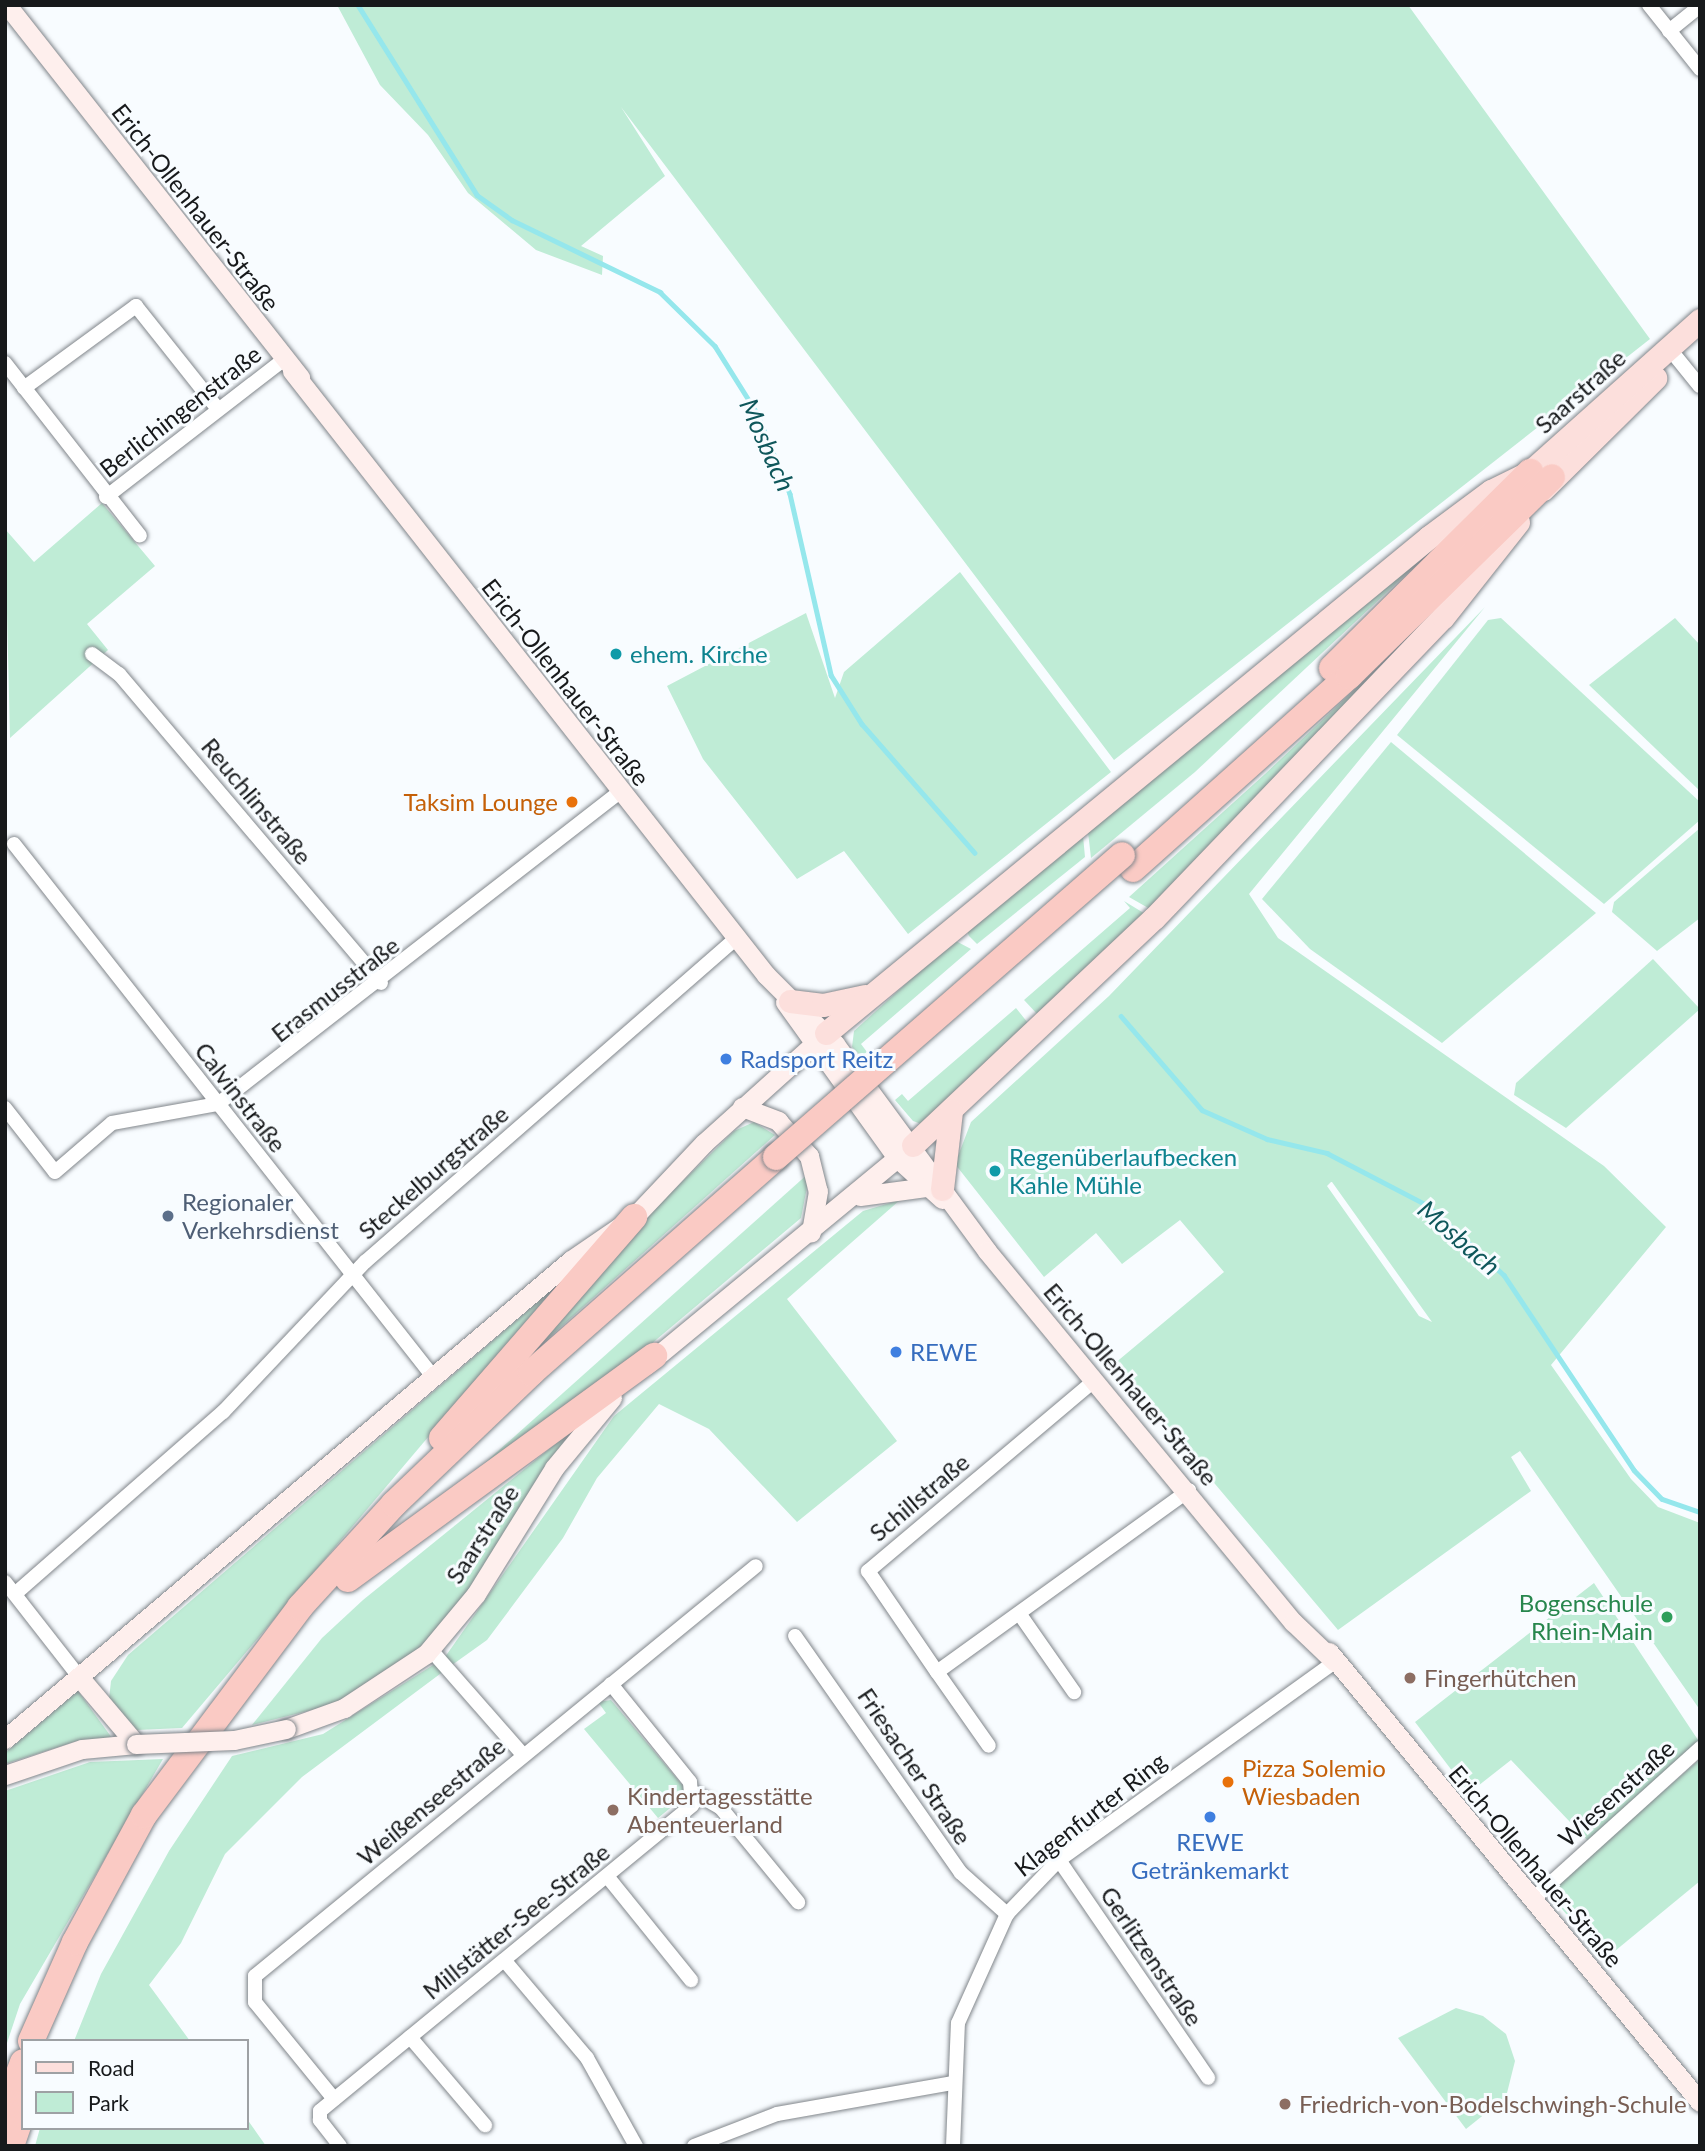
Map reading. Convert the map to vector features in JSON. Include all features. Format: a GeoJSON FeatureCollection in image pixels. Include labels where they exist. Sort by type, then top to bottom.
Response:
{"type":"FeatureCollection","features":[{"type":"Feature","properties":{"kind":"highway"},"geometry":{"type":"LineString","coordinates":[[1128,862],[1336,664],[1461,538],[1541,475]]}},
{"type":"Feature","properties":{"kind":"highway"},"geometry":{"type":"LineString","coordinates":[[32,2039],[97,1899],[171,1775],[266,1648],[394,1504],[531,1373],[782,1163],[1414,614],[1541,475]]}},
{"type":"Feature","properties":{"kind":"highway"},"geometry":{"type":"LineString","coordinates":[[50,2039],[116,1900],[171,1805],[243,1704],[348,1580],[544,1385],[782,1163]]}},
{"type":"Feature","properties":{"kind":"highway"},"geometry":{"type":"LineString","coordinates":[[394,1504],[446,1433],[634,1217]]}},
{"type":"Feature","properties":{"kind":"highway"},"geometry":{"type":"LineString","coordinates":[[348,1580],[654,1356]]}},
{"type":"Feature","properties":{"kind":"highway"},"geometry":{"type":"LineString","coordinates":[[5,2110],[21,2067]]}},
{"type":"Feature","properties":{"kind":"highway"},"geometry":{"type":"LineString","coordinates":[[11,2146],[21,2117]]}},
{"type":"Feature","properties":{"kind":"main road"},"geometry":{"type":"LineString","coordinates":[[1671,354],[1700,320]]}},
{"type":"Feature","properties":{"kind":"main road"},"geometry":{"type":"LineString","coordinates":[[1671,354],[1700,340]]}},
{"type":"Feature","properties":{"kind":"main road","name":"Saarstraße"},"geometry":{"type":"LineString","coordinates":[[1541,475],[1671,354]]}},
{"type":"Feature","properties":{"kind":"main road"},"geometry":{"type":"LineString","coordinates":[[819,1040],[1429,537],[1491,491],[1541,475]]}},
{"type":"Feature","properties":{"kind":"main road"},"geometry":{"type":"LineString","coordinates":[[905,1152],[1154,918],[1390,674],[1472,583],[1541,475]]}},
{"type":"Feature","properties":{"kind":"main road"},"geometry":{"type":"LineString","coordinates":[[783,994],[843,1002],[880,988]]}},
{"type":"Feature","properties":{"kind":"main road"},"geometry":{"type":"LineString","coordinates":[[941,1195],[951,1111]]}},
{"type":"Feature","properties":{"kind":"street","name":"Erich-Ollenhauer-Straße"},"geometry":{"type":"LineString","coordinates":[[7,5],[317,406],[905,1152],[1272,1588],[1293,1622],[1335,1661],[1700,2102]]}},
{"type":"Feature","properties":{"kind":"street"},"geometry":{"type":"LineString","coordinates":[[1649,5],[1700,69]]}},
{"type":"Feature","properties":{"kind":"street"},"geometry":{"type":"LineString","coordinates":[[1669,31],[1700,6]]}},
{"type":"Feature","properties":{"kind":"street"},"geometry":{"type":"LineString","coordinates":[[24,388],[136,306],[218,409]]}},
{"type":"Feature","properties":{"kind":"street"},"geometry":{"type":"LineString","coordinates":[[1671,354],[1700,386]]}},
{"type":"Feature","properties":{"kind":"street"},"geometry":{"type":"LineString","coordinates":[[5,363],[106,497],[140,536]]}},
{"type":"Feature","properties":{"kind":"street","name":"Berlichingenstraße"},"geometry":{"type":"LineString","coordinates":[[106,497],[218,409],[287,365]]}},
{"type":"Feature","properties":{"kind":"street","name":"Reuchlinstraße"},"geometry":{"type":"LineString","coordinates":[[93,654],[125,681],[381,983]]}},
{"type":"Feature","properties":{"kind":"street","name":"Erasmusstraße"},"geometry":{"type":"LineString","coordinates":[[5,1108],[55,1172],[112,1123],[218,1104],[381,983],[621,791]]}},
{"type":"Feature","properties":{"kind":"street","name":"Calvinstraße"},"geometry":{"type":"LineString","coordinates":[[14,844],[352,1278],[434,1378]]}},
{"type":"Feature","properties":{"kind":"street","name":"Steckelburgstraße"},"geometry":{"type":"LineString","coordinates":[[16,1593],[223,1412],[352,1278],[737,937]]}},
{"type":"Feature","properties":{"kind":"street"},"geometry":{"type":"LineString","coordinates":[[5,1739],[130,1639],[571,1260],[634,1217],[742,1107],[819,1040]]}},
{"type":"Feature","properties":{"kind":"street"},"geometry":{"type":"LineString","coordinates":[[742,1107],[778,1121],[809,1156],[818,1191],[811,1232]]}},
{"type":"Feature","properties":{"kind":"street","name":"Saarstraße"},"geometry":{"type":"LineString","coordinates":[[5,1776],[82,1749],[136,1744],[234,1741],[286,1729],[344,1708],[430,1649],[475,1594],[578,1436],[654,1356],[811,1232],[905,1152]]}},
{"type":"Feature","properties":{"kind":"street"},"geometry":{"type":"LineString","coordinates":[[852,1198],[941,1195]]}},
{"type":"Feature","properties":{"kind":"street","name":"Schillstraße"},"geometry":{"type":"LineString","coordinates":[[989,1746],[868,1571],[1095,1380]]}},
{"type":"Feature","properties":{"kind":"street"},"geometry":{"type":"LineString","coordinates":[[937,1672],[1021,1616],[1189,1489]]}},
{"type":"Feature","properties":{"kind":"street","name":"Weißenseestraße"},"geometry":{"type":"LineString","coordinates":[[334,2099],[255,2002],[250,1984],[523,1755],[756,1566]]}},
{"type":"Feature","properties":{"kind":"street"},"geometry":{"type":"LineString","coordinates":[[5,1582],[98,1704],[136,1744]]}},
{"type":"Feature","properties":{"kind":"street"},"geometry":{"type":"LineString","coordinates":[[1021,1616],[1074,1692]]}},
{"type":"Feature","properties":{"kind":"street","name":"Friesacher Straße"},"geometry":{"type":"LineString","coordinates":[[795,1636],[967,1881],[1007,1914]]}},
{"type":"Feature","properties":{"kind":"street"},"geometry":{"type":"LineString","coordinates":[[98,1704],[102,1673],[130,1639]]}},
{"type":"Feature","properties":{"kind":"street"},"geometry":{"type":"LineString","coordinates":[[430,1649],[523,1755]]}},
{"type":"Feature","properties":{"kind":"street","name":"Klagenfurter Ring"},"geometry":{"type":"LineString","coordinates":[[953,2146],[953,2083],[966,1995],[1007,1914],[1059,1860],[1335,1661]]}},
{"type":"Feature","properties":{"kind":"street"},"geometry":{"type":"LineString","coordinates":[[611,1684],[695,1793],[721,1808],[797,1902]]}},
{"type":"Feature","properties":{"kind":"street","name":"Wiesenstraße"},"geometry":{"type":"LineString","coordinates":[[1532,1900],[1700,1748]]}},
{"type":"Feature","properties":{"kind":"street","name":"Millstätter-See-Straße"},"geometry":{"type":"LineString","coordinates":[[340,2146],[318,2115],[334,2099],[692,1805],[695,1793]]}},
{"type":"Feature","properties":{"kind":"street","name":"Gerlitzenstraße"},"geometry":{"type":"LineString","coordinates":[[1059,1860],[1208,2078]]}},
{"type":"Feature","properties":{"kind":"street"},"geometry":{"type":"LineString","coordinates":[[607,1876],[691,1980]]}},
{"type":"Feature","properties":{"kind":"street"},"geometry":{"type":"LineString","coordinates":[[505,1961],[587,2057],[636,2146]]}},
{"type":"Feature","properties":{"kind":"street"},"geometry":{"type":"LineString","coordinates":[[410,2038],[485,2125]]}},
{"type":"Feature","properties":{"kind":"street"},"geometry":{"type":"LineString","coordinates":[[694,2146],[778,2114],[953,2083]]}},
{"type":"Feature","properties":{"kind":"green space"},"geometry":{"type":"Polygon","coordinates":[[[337,5],[1408,5],[1650,339],[1114,760],[621,107],[665,176],[581,246],[603,256],[602,275],[536,250],[468,193],[428,135],[380,85],[337,5]]]}},
{"type":"Feature","properties":{"kind":"green space"},"geometry":{"type":"Polygon","coordinates":[[[102,503],[155,566],[87,624],[108,650],[10,738],[5,529],[34,562],[102,503]]]}},
{"type":"Feature","properties":{"kind":"green space"},"geometry":{"type":"Polygon","coordinates":[[[1449,534],[1195,772],[1091,858],[1088,832],[1449,534]]]}},
{"type":"Feature","properties":{"kind":"green space"},"geometry":{"type":"Polygon","coordinates":[[[960,572],[1111,772],[908,934],[844,851],[797,879],[703,759],[667,686],[806,613],[835,698],[844,672],[960,572]]]}},
{"type":"Feature","properties":{"kind":"green space"},"geometry":{"type":"Polygon","coordinates":[[[1485,607],[1249,894],[1278,938],[1604,1166],[1666,1227],[1551,1365],[1631,1479],[1658,1507],[1700,1523],[1700,1710],[1520,1451],[1511,1457],[1531,1491],[1338,1630],[1114,1364],[1224,1272],[1180,1220],[1122,1264],[1096,1233],[1044,1277],[955,1164],[971,1122],[1109,996],[1485,607]],[[1332,1182],[1327,1186],[1419,1316],[1432,1322],[1332,1182]]]}},
{"type":"Feature","properties":{"kind":"green space"},"geometry":{"type":"Polygon","coordinates":[[[1501,618],[1700,802],[1700,820],[1604,904],[1397,735],[1488,620],[1501,618]]]}},
{"type":"Feature","properties":{"kind":"green space"},"geometry":{"type":"Polygon","coordinates":[[[1675,618],[1700,645],[1700,791],[1589,685],[1675,618]]]}},
{"type":"Feature","properties":{"kind":"green space"},"geometry":{"type":"Polygon","coordinates":[[[1419,629],[1150,909],[1129,897],[1265,774],[1419,629]]]}},
{"type":"Feature","properties":{"kind":"green space"},"geometry":{"type":"Polygon","coordinates":[[[1391,742],[1596,913],[1442,1043],[1310,949],[1262,899],[1391,742]]]}},
{"type":"Feature","properties":{"kind":"green space"},"geometry":{"type":"Polygon","coordinates":[[[1700,828],[1700,918],[1657,951],[1612,912],[1614,902],[1700,828]]]}},
{"type":"Feature","properties":{"kind":"green space"},"geometry":{"type":"Polygon","coordinates":[[[1083,836],[1085,857],[977,944],[969,936],[966,929],[1083,836]]]}},
{"type":"Feature","properties":{"kind":"green space"},"geometry":{"type":"Polygon","coordinates":[[[1124,901],[1147,915],[1039,1016],[1024,1000],[1130,908],[1124,901]]]}},
{"type":"Feature","properties":{"kind":"green space"},"geometry":{"type":"Polygon","coordinates":[[[954,940],[971,949],[861,1044],[867,1052],[861,1056],[852,1047],[854,1031],[954,940]]]}},
{"type":"Feature","properties":{"kind":"green space"},"geometry":{"type":"Polygon","coordinates":[[[1653,959],[1700,1009],[1566,1128],[1514,1095],[1516,1083],[1653,959]]]}},
{"type":"Feature","properties":{"kind":"green space"},"geometry":{"type":"Polygon","coordinates":[[[1016,1008],[1028,1023],[924,1125],[913,1121],[895,1100],[902,1094],[908,1101],[1016,1008]]]}},
{"type":"Feature","properties":{"kind":"green space"},"geometry":{"type":"Polygon","coordinates":[[[754,1122],[775,1135],[514,1369],[640,1223],[734,1131],[754,1122]]]}},
{"type":"Feature","properties":{"kind":"green space"},"geometry":{"type":"Polygon","coordinates":[[[810,1172],[801,1218],[619,1371],[478,1469],[810,1172]]]}},
{"type":"Feature","properties":{"kind":"green space"},"geometry":{"type":"Polygon","coordinates":[[[900,1200],[787,1299],[897,1441],[797,1522],[709,1429],[659,1404],[597,1478],[563,1538],[487,1640],[452,1665],[445,1657],[614,1416],[863,1211],[900,1200]]]}},
{"type":"Feature","properties":{"kind":"green space"},"geometry":{"type":"Polygon","coordinates":[[[556,1286],[182,1728],[137,1730],[119,1720],[109,1699],[111,1681],[128,1655],[556,1286]]]}},
{"type":"Feature","properties":{"kind":"green space"},"geometry":{"type":"Polygon","coordinates":[[[569,1433],[491,1561],[437,1632],[401,1666],[340,1703],[252,1725],[322,1638],[363,1600],[569,1433]]]}},
{"type":"Feature","properties":{"kind":"green space"},"geometry":{"type":"Polygon","coordinates":[[[1594,1583],[1700,1743],[1590,1843],[1511,1760],[1469,1793],[1415,1722],[1594,1583]]]}},
{"type":"Feature","properties":{"kind":"green space"},"geometry":{"type":"Polygon","coordinates":[[[438,1662],[444,1671],[302,1777],[225,1854],[181,1943],[149,1985],[189,2039],[75,2039],[101,1974],[169,1851],[232,1756],[323,1734],[438,1662]]]}},
{"type":"Feature","properties":{"kind":"green space"},"geometry":{"type":"Polygon","coordinates":[[[78,1691],[112,1738],[77,1741],[5,1764],[5,1753],[78,1691]]]}},
{"type":"Feature","properties":{"kind":"green space"},"geometry":{"type":"Polygon","coordinates":[[[611,1700],[684,1787],[684,1805],[680,1800],[658,1818],[584,1729],[606,1713],[598,1702],[611,1700]]]}},
{"type":"Feature","properties":{"kind":"green space"},"geometry":{"type":"Polygon","coordinates":[[[163,1759],[20,2004],[5,2049],[5,1791],[90,1762],[163,1759]]]}},
{"type":"Feature","properties":{"kind":"green space"},"geometry":{"type":"Polygon","coordinates":[[[1700,1759],[1700,1881],[1604,1960],[1548,1892],[1700,1759]]]}},
{"type":"Feature","properties":{"kind":"green space"},"geometry":{"type":"Polygon","coordinates":[[[1456,2008],[1483,2016],[1506,2034],[1515,2061],[1506,2097],[1466,2129],[1398,2038],[1456,2008]]]}},
{"type":"Feature","properties":{"kind":"green space"},"geometry":{"type":"Polygon","coordinates":[[[248,2120],[266,2146],[35,2146],[39,2130],[248,2130],[248,2120]]]}},
{"type":"Feature","properties":{"kind":"waterway","name":"Mosbach"},"geometry":{"type":"LineString","coordinates":[[358,5],[477,195],[512,220],[660,292],[715,346],[757,413],[790,494],[831,675],[862,724],[975,853]]}},
{"type":"Feature","properties":{"kind":"waterway","name":"Mosbach"},"geometry":{"type":"LineString","coordinates":[[1121,1016],[1202,1110],[1267,1139],[1327,1153],[1427,1205],[1504,1275],[1634,1470],[1662,1499],[1700,1512]]}},
{"type":"Feature","properties":{"kind":"place","name":"ehem. Kirche"},"geometry":{"type":"Point","coordinates":[616,654]}},
{"type":"Feature","properties":{"kind":"place","name":"Taksim Lounge"},"geometry":{"type":"Point","coordinates":[572,802]}},
{"type":"Feature","properties":{"kind":"place","name":"Radsport Reitz"},"geometry":{"type":"Point","coordinates":[726,1059]}},
{"type":"Feature","properties":{"kind":"place","name":"Regenüberlaufbecken Kahle Mühle"},"geometry":{"type":"Point","coordinates":[995,1171]}},
{"type":"Feature","properties":{"kind":"place","name":"Regionaler Verkehrsdienst"},"geometry":{"type":"Point","coordinates":[168,1216]}},
{"type":"Feature","properties":{"kind":"place","name":"REWE"},"geometry":{"type":"Point","coordinates":[896,1352]}},
{"type":"Feature","properties":{"kind":"place","name":"Bogenschule Rhein-Main"},"geometry":{"type":"Point","coordinates":[1667,1617]}},
{"type":"Feature","properties":{"kind":"place","name":"Fingerhütchen"},"geometry":{"type":"Point","coordinates":[1410,1678]}},
{"type":"Feature","properties":{"kind":"place","name":"Pizza Solemio Wiesbaden"},"geometry":{"type":"Point","coordinates":[1228,1782]}},
{"type":"Feature","properties":{"kind":"place","name":"Kindertagesstätte Abenteuerland"},"geometry":{"type":"Point","coordinates":[613,1810]}},
{"type":"Feature","properties":{"kind":"place","name":"REWE Getränkemarkt"},"geometry":{"type":"Point","coordinates":[1210,1817]}},
{"type":"Feature","properties":{"kind":"place","name":"Friedrich-von-Bodelschwingh-Schule"},"geometry":{"type":"Point","coordinates":[1285,2104]}}]}
